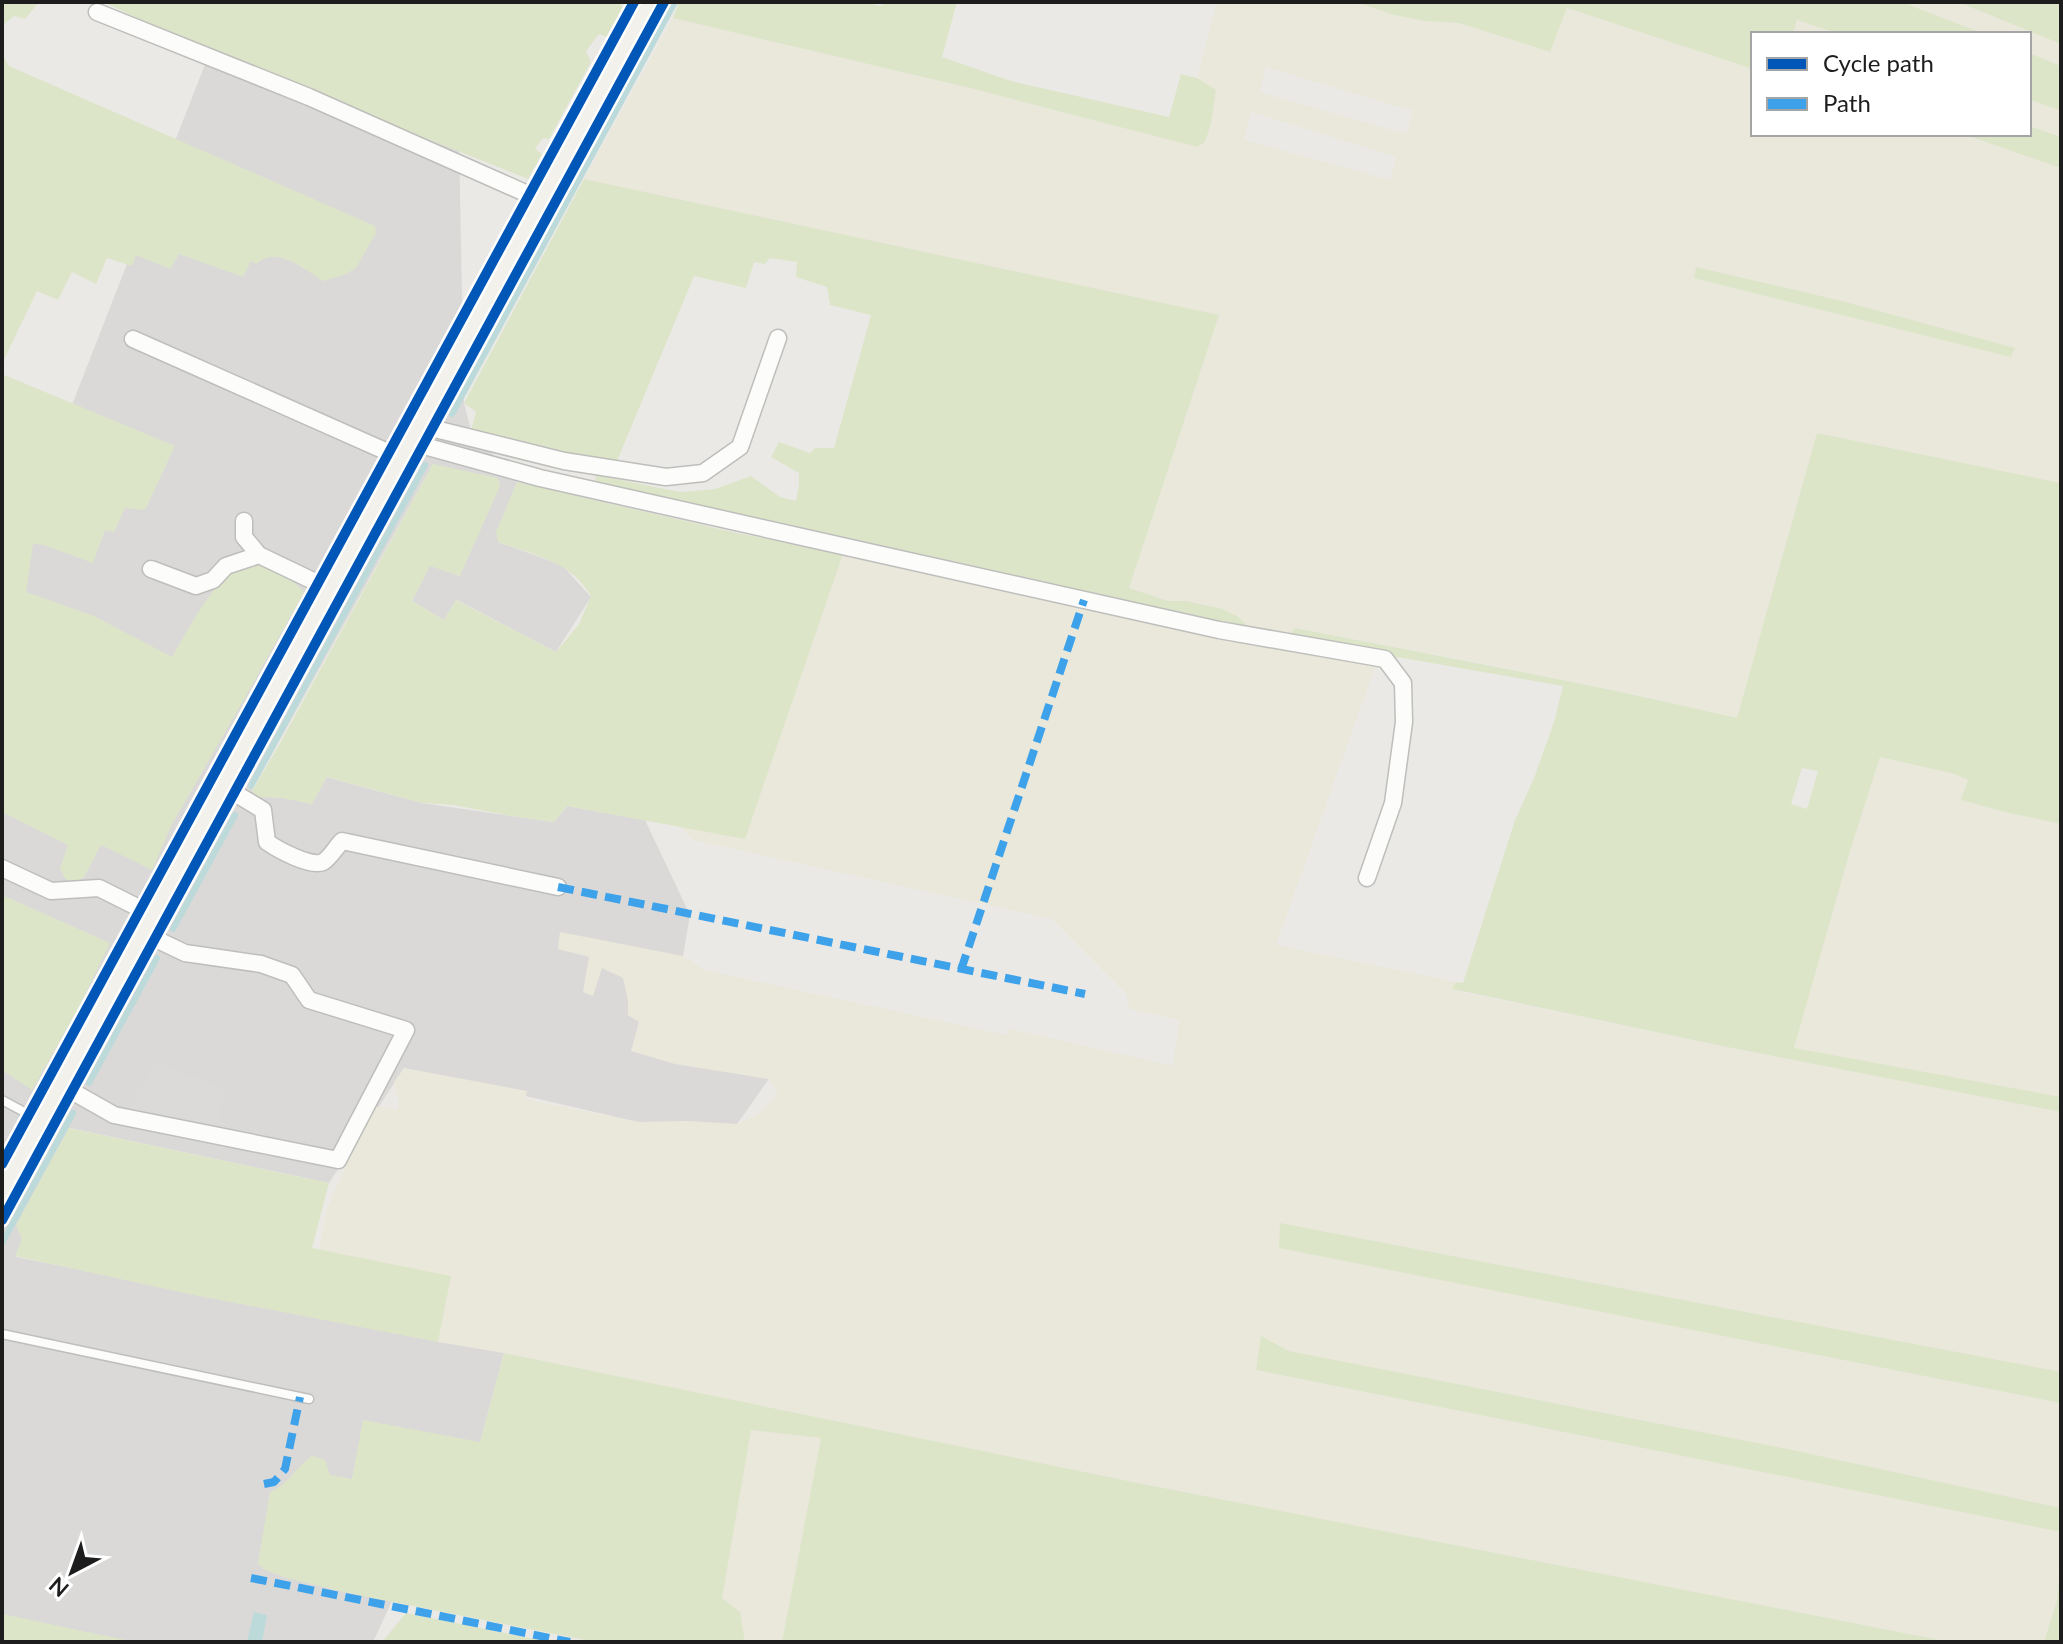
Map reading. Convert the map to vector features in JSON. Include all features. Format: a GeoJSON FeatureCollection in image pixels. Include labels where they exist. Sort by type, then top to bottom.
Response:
{"type":"FeatureCollection","features":[{"type":"Feature","properties":{"kind":"street"},"geometry":{"type":"LineString","coordinates":[[2,1193],[648,2]]}},
{"type":"Feature","properties":{"kind":"street"},"geometry":{"type":"LineString","coordinates":[[97,12],[309,97],[541,200]]}},
{"type":"Feature","properties":{"kind":"street"},"geometry":{"type":"LineString","coordinates":[[410,442],[666,477],[703,473],[740,447],[778,338]]}},
{"type":"Feature","properties":{"kind":"street"},"geometry":{"type":"LineString","coordinates":[[133,339],[410,442],[540,478],[1219,630],[1385,659],[1403,683],[1404,722],[1393,803],[1367,878]]}},
{"type":"Feature","properties":{"kind":"street"},"geometry":{"type":"LineString","coordinates":[[244,521],[244,537],[259,555],[330,589]]}},
{"type":"Feature","properties":{"kind":"street"},"geometry":{"type":"LineString","coordinates":[[151,569],[196,586],[213,580],[226,566],[259,555]]}},
{"type":"Feature","properties":{"kind":"street"},"geometry":{"type":"LineString","coordinates":[[223,786],[263,810],[267,842],[279,851],[315,864],[324,862],[342,841],[558,887]]}},
{"type":"Feature","properties":{"kind":"street"},"geometry":{"type":"LineString","coordinates":[[2,868],[51,891],[99,888],[185,953],[261,964],[292,975],[309,1000],[406,1030],[338,1160],[114,1115],[61,1085]]}},
{"type":"Feature","properties":{"kind":"lane"},"geometry":{"type":"LineString","coordinates":[[2,1100],[41,1121]]}},
{"type":"Feature","properties":{"kind":"lane"},"geometry":{"type":"LineString","coordinates":[[2,1334],[309,1399]]}},
{"type":"Feature","properties":{"kind":"shaded area"},"geometry":{"type":"Polygon","coordinates":[[[1217,2],[1356,2],[1394,15],[1459,23],[1549,52],[1566,8],[1751,68],[1751,136],[1969,136],[2061,168],[2061,483],[1817,433],[1737,718],[1477,662],[1295,628],[1290,634],[1248,626],[1222,609],[1186,601],[1168,601],[1129,588],[1219,315],[584,179],[673,18],[970,88],[1197,147],[1206,142],[1216,90],[1197,78],[1217,2]],[[1266,67],[1259,92],[1406,134],[1413,111],[1266,67]],[[1251,112],[1244,140],[1390,180],[1397,157],[1251,112]],[[1696,267],[1695,278],[2011,356],[2015,348],[1842,301],[1696,267]]]}},
{"type":"Feature","properties":{"kind":"shaded area"},"geometry":{"type":"Polygon","coordinates":[[[1902,2],[1958,2],[2061,44],[2061,66],[2031,54],[2031,32],[1979,32],[1902,2]]]}},
{"type":"Feature","properties":{"kind":"shaded area"},"geometry":{"type":"Polygon","coordinates":[[[1797,20],[1833,32],[1794,32],[1797,20]]]}},
{"type":"Feature","properties":{"kind":"shaded area"},"geometry":{"type":"Polygon","coordinates":[[[218,31],[459,141],[464,403],[471,430],[517,482],[498,542],[562,565],[591,597],[556,652],[457,600],[444,620],[412,601],[430,565],[460,576],[433,464],[252,790],[326,777],[422,803],[554,822],[567,806],[645,820],[690,915],[683,956],[631,1051],[769,1079],[737,1124],[638,1122],[404,1068],[329,1183],[70,1128],[16,1257],[504,1353],[480,1443],[364,1421],[352,1479],[258,1563],[392,1601],[373,1642],[131,1642],[2,1615],[2,584],[218,31]]]}},
{"type":"Feature","properties":{"kind":"shaded area"},"geometry":{"type":"Polygon","coordinates":[[[2031,100],[2061,111],[2061,137],[2031,127],[2031,100]]]}},
{"type":"Feature","properties":{"kind":"shaded area"},"geometry":{"type":"Polygon","coordinates":[[[843,554],[1375,667],[1276,945],[1456,982],[1453,989],[1460,992],[2061,1112],[2061,1372],[1281,1223],[1279,1248],[2061,1403],[2061,1508],[1783,1448],[1289,1351],[1278,1344],[1256,1370],[2061,1532],[2057,1600],[2044,1642],[1950,1642],[438,1342],[450,1276],[319,1249],[327,1209],[372,1106],[398,1110],[399,1100],[394,1082],[404,1068],[527,1091],[525,1099],[638,1122],[737,1124],[756,1116],[778,1095],[769,1079],[675,1064],[631,1051],[639,1022],[628,1015],[623,978],[602,968],[593,996],[583,992],[589,957],[558,949],[560,932],[683,956],[704,970],[1006,1035],[1011,1029],[1173,1066],[1179,1020],[1130,1009],[1126,994],[1052,919],[693,840],[681,827],[745,838],[843,554]]]}},
{"type":"Feature","properties":{"kind":"shaded area"},"geometry":{"type":"Polygon","coordinates":[[[1880,757],[1969,780],[1961,800],[2061,824],[2061,1097],[1793,1049],[1880,757]]]}},
{"type":"Feature","properties":{"kind":"shaded area"},"geometry":{"type":"Polygon","coordinates":[[[155,1060],[227,1091],[210,1146],[120,1125],[155,1060]]]}},
{"type":"Feature","properties":{"kind":"shaded area"},"geometry":{"type":"Polygon","coordinates":[[[750,1430],[821,1438],[782,1642],[745,1642],[740,1612],[722,1598],[750,1430]]]}},
{"type":"Feature","properties":{"kind":"green space"},"geometry":{"type":"Polygon","coordinates":[[[2,2],[39,2],[25,19],[14,16],[2,26],[2,2]]]}},
{"type":"Feature","properties":{"kind":"green space"},"geometry":{"type":"Polygon","coordinates":[[[104,2],[618,2],[623,7],[607,37],[599,34],[586,51],[591,62],[549,139],[543,138],[535,149],[542,154],[528,179],[104,2]]]}},
{"type":"Feature","properties":{"kind":"green space"},"geometry":{"type":"Polygon","coordinates":[[[679,2],[865,2],[880,6],[888,2],[957,2],[942,57],[1011,81],[1169,117],[1181,74],[1197,78],[1216,90],[1211,124],[1205,142],[1197,147],[970,88],[673,18],[679,2]]]}},
{"type":"Feature","properties":{"kind":"green space"},"geometry":{"type":"Polygon","coordinates":[[[1356,2],[1902,2],[1979,32],[1833,32],[1797,20],[1794,32],[1751,32],[1751,68],[1567,8],[1550,52],[1459,23],[1394,15],[1356,2]]]}},
{"type":"Feature","properties":{"kind":"green space"},"geometry":{"type":"Polygon","coordinates":[[[1958,2],[2061,2],[2061,44],[1958,2]]]}},
{"type":"Feature","properties":{"kind":"green space"},"geometry":{"type":"Polygon","coordinates":[[[2,54],[9,66],[375,226],[376,233],[356,268],[323,281],[290,261],[273,257],[257,264],[251,261],[243,277],[179,254],[170,269],[136,255],[132,266],[107,258],[96,284],[72,272],[58,300],[37,291],[2,364],[2,54]]]}},
{"type":"Feature","properties":{"kind":"green space"},"geometry":{"type":"Polygon","coordinates":[[[2031,54],[2061,66],[2061,111],[2031,100],[2031,54]]]}},
{"type":"Feature","properties":{"kind":"green space"},"geometry":{"type":"Polygon","coordinates":[[[2031,127],[2061,137],[2061,168],[1969,136],[2031,136],[2031,127]]]}},
{"type":"Feature","properties":{"kind":"green space"},"geometry":{"type":"Polygon","coordinates":[[[584,179],[1219,315],[1129,588],[1168,601],[1186,601],[1222,609],[1248,626],[1080,595],[594,485],[596,475],[680,492],[715,489],[751,476],[780,497],[796,501],[799,473],[771,457],[779,442],[810,453],[815,448],[834,448],[871,315],[830,305],[827,287],[796,277],[797,262],[770,258],[765,264],[754,262],[746,288],[694,276],[617,461],[552,450],[471,430],[476,412],[464,403],[584,179]]]}},
{"type":"Feature","properties":{"kind":"green space"},"geometry":{"type":"Polygon","coordinates":[[[1696,267],[1842,301],[2015,348],[2011,357],[1694,278],[1696,267]]]}},
{"type":"Feature","properties":{"kind":"green space"},"geometry":{"type":"Polygon","coordinates":[[[2,374],[175,446],[145,510],[125,508],[114,532],[105,530],[93,563],[33,544],[26,592],[94,616],[172,657],[205,602],[238,568],[250,564],[262,566],[290,580],[304,592],[171,826],[152,870],[101,845],[84,877],[73,884],[65,878],[60,868],[68,845],[2,812],[2,374]]]}},
{"type":"Feature","properties":{"kind":"green space"},"geometry":{"type":"Polygon","coordinates":[[[1817,433],[2061,483],[2061,824],[1961,800],[1968,780],[1955,774],[1880,757],[1794,1048],[2061,1097],[2061,1112],[1722,1046],[1452,989],[1456,982],[1463,983],[1515,820],[1554,722],[1563,686],[1391,656],[1290,634],[1295,628],[1737,718],[1817,433]],[[1802,768],[1791,804],[1807,809],[1818,771],[1802,768]]]}},
{"type":"Feature","properties":{"kind":"green space"},"geometry":{"type":"Polygon","coordinates":[[[433,464],[498,478],[500,486],[460,576],[430,566],[412,601],[444,620],[456,600],[556,652],[579,624],[591,596],[573,574],[562,567],[498,542],[496,532],[517,482],[843,554],[745,839],[567,806],[554,822],[453,805],[422,803],[327,777],[312,804],[257,797],[252,791],[433,464]]]}},
{"type":"Feature","properties":{"kind":"green space"},"geometry":{"type":"Polygon","coordinates":[[[2,895],[110,943],[81,1003],[32,1090],[2,1070],[2,895]]]}},
{"type":"Feature","properties":{"kind":"green space"},"geometry":{"type":"Polygon","coordinates":[[[69,1128],[329,1183],[312,1248],[451,1276],[438,1342],[189,1294],[15,1256],[22,1239],[16,1225],[69,1128]]]}},
{"type":"Feature","properties":{"kind":"green space"},"geometry":{"type":"Polygon","coordinates":[[[1280,1223],[2061,1372],[2061,1403],[1279,1248],[1280,1223]]]}},
{"type":"Feature","properties":{"kind":"green space"},"geometry":{"type":"Polygon","coordinates":[[[1261,1336],[1289,1351],[1783,1448],[2061,1508],[2061,1532],[1256,1370],[1261,1336]]]}},
{"type":"Feature","properties":{"kind":"green space"},"geometry":{"type":"Polygon","coordinates":[[[504,1353],[1143,1484],[1950,1642],[782,1642],[821,1438],[751,1430],[722,1598],[740,1612],[745,1642],[595,1642],[348,1593],[287,1578],[265,1570],[258,1563],[270,1492],[282,1485],[312,1456],[325,1460],[330,1475],[352,1479],[363,1420],[480,1442],[504,1353]]]}},
{"type":"Feature","properties":{"kind":"green space"},"geometry":{"type":"Polygon","coordinates":[[[2061,1554],[2061,1642],[2044,1642],[2057,1600],[2061,1554]]]}},
{"type":"Feature","properties":{"kind":"green space"},"geometry":{"type":"Polygon","coordinates":[[[406,1613],[549,1642],[382,1642],[406,1613]]]}},
{"type":"Feature","properties":{"kind":"green space"},"geometry":{"type":"Polygon","coordinates":[[[2,1614],[135,1642],[2,1642],[2,1614]]]}},
{"type":"Feature","properties":{"kind":"water"},"geometry":{"type":"Polygon","coordinates":[[[254,1612],[267,1615],[262,1642],[247,1642],[254,1612]]]}},
{"type":"Feature","properties":{"kind":"waterway"},"geometry":{"type":"LineString","coordinates":[[452,414],[675,2]]}},
{"type":"Feature","properties":{"kind":"waterway"},"geometry":{"type":"LineString","coordinates":[[251,786],[425,465]]}},
{"type":"Feature","properties":{"kind":"waterway"},"geometry":{"type":"LineString","coordinates":[[173,929],[235,815]]}},
{"type":"Feature","properties":{"kind":"waterway"},"geometry":{"type":"LineString","coordinates":[[89,1083],[157,958]]}},
{"type":"Feature","properties":{"kind":"waterway"},"geometry":{"type":"LineString","coordinates":[[2,1243],[73,1113]]}},
{"type":"Feature","properties":{"kind":"marked path"},"geometry":{"type":"LineString","coordinates":[[961,970],[1084,600]]}},
{"type":"Feature","properties":{"kind":"marked path"},"geometry":{"type":"LineString","coordinates":[[558,887],[1085,994]]}},
{"type":"Feature","properties":{"kind":"marked path"},"geometry":{"type":"LineString","coordinates":[[264,1484],[274,1482],[285,1469],[300,1397]]}},
{"type":"Feature","properties":{"kind":"marked path"},"geometry":{"type":"LineString","coordinates":[[251,1578],[570,1642]]}},
{"type":"Feature","properties":{"kind":"cycle path"},"geometry":{"type":"LineString","coordinates":[[2,1164],[634,2]]}},
{"type":"Feature","properties":{"kind":"cycle path"},"geometry":{"type":"LineString","coordinates":[[2,1220],[664,2]]}}]}
